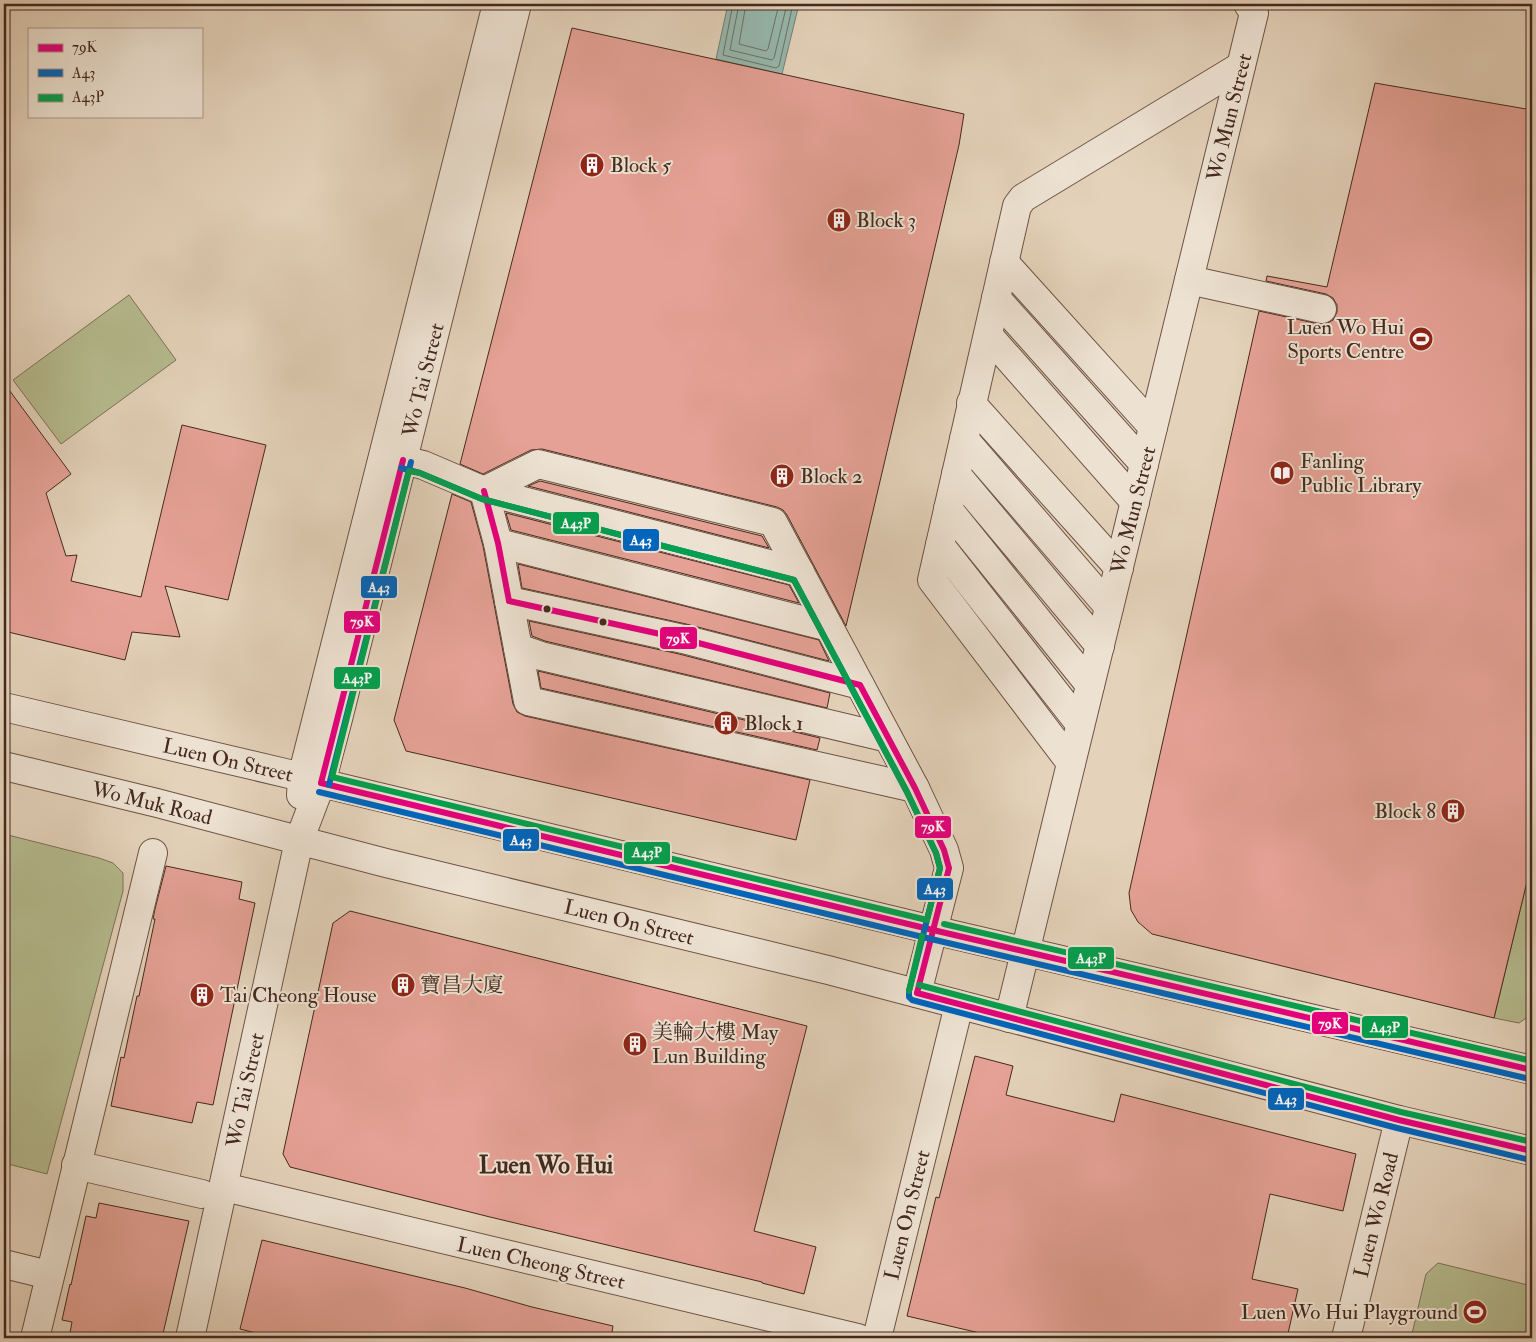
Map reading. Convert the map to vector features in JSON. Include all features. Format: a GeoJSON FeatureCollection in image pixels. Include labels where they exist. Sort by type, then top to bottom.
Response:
{"type":"FeatureCollection","features":[{"type":"Feature","properties":{"kind":"street","name":"Wo Tai Street"},"geometry":{"type":"LineString","coordinates":[[190,1338],[213,1191],[299,841],[496,4]]}},
{"type":"Feature","properties":{"kind":"street","name":"Wo Tai Street"},"geometry":{"type":"LineString","coordinates":[[312,780],[403,460],[517,4]]}},
{"type":"Feature","properties":{"kind":"street","name":"Wo Mun Street"},"geometry":{"type":"LineString","coordinates":[[1009,1018],[1254,13],[1248,4]]}},
{"type":"Feature","properties":{"kind":"street"},"geometry":{"type":"LineString","coordinates":[[1071,763],[932,580],[1017,206],[1023,198],[1241,66]]}},
{"type":"Feature","properties":{"kind":"street"},"geometry":{"type":"LineString","coordinates":[[1004,262],[1153,427]]}},
{"type":"Feature","properties":{"kind":"street"},"geometry":{"type":"LineString","coordinates":[[1189,280],[1322,309]]}},
{"type":"Feature","properties":{"kind":"street"},"geometry":{"type":"LineString","coordinates":[[996,298],[1144,464]]}},
{"type":"Feature","properties":{"kind":"street"},"geometry":{"type":"LineString","coordinates":[[988,335],[1135,502]]}},
{"type":"Feature","properties":{"kind":"street"},"geometry":{"type":"LineString","coordinates":[[972,403],[1119,568]]}},
{"type":"Feature","properties":{"kind":"street"},"geometry":{"type":"LineString","coordinates":[[964,439],[1109,607]]}},
{"type":"Feature","properties":{"kind":"street"},"geometry":{"type":"LineString","coordinates":[[403,460],[423,465],[484,491],[800,572]]}},
{"type":"Feature","properties":{"kind":"street"},"geometry":{"type":"LineString","coordinates":[[484,491],[538,464],[772,522],[915,788],[944,850],[949,868],[917,993]]}},
{"type":"Feature","properties":{"kind":"street"},"geometry":{"type":"LineString","coordinates":[[956,474],[1100,646]]}},
{"type":"Feature","properties":{"kind":"street"},"geometry":{"type":"LineString","coordinates":[[484,491],[498,544],[528,701],[915,788]]}},
{"type":"Feature","properties":{"kind":"street"},"geometry":{"type":"LineString","coordinates":[[948,509],[1090,685]]}},
{"type":"Feature","properties":{"kind":"street"},"geometry":{"type":"LineString","coordinates":[[498,544],[830,627]]}},
{"type":"Feature","properties":{"kind":"street"},"geometry":{"type":"LineString","coordinates":[[940,545],[1080,724]]}},
{"type":"Feature","properties":{"kind":"street"},"geometry":{"type":"LineString","coordinates":[[509,601],[683,639],[860,685]]}},
{"type":"Feature","properties":{"kind":"street"},"geometry":{"type":"LineString","coordinates":[[518,648],[541,656],[888,738]]}},
{"type":"Feature","properties":{"kind":"street","name":"Luen On Street"},"geometry":{"type":"LineString","coordinates":[[4,707],[933,930],[1532,1070]]}},
{"type":"Feature","properties":{"kind":"street","name":"Wo Muk Road"},"geometry":{"type":"LineString","coordinates":[[4,766],[157,803],[299,841]]}},
{"type":"Feature","properties":{"kind":"street","name":"Luen On Street"},"geometry":{"type":"LineString","coordinates":[[299,841],[917,993],[1399,1120],[1532,1151]]}},
{"type":"Feature","properties":{"kind":"street"},"geometry":{"type":"LineString","coordinates":[[35,1338],[153,853]]}},
{"type":"Feature","properties":{"kind":"street","name":"Luen On Street"},"geometry":{"type":"LineString","coordinates":[[876,1338],[959,1005]]}},
{"type":"Feature","properties":{"kind":"street","name":"Luen Wo Road"},"geometry":{"type":"LineString","coordinates":[[1346,1338],[1399,1120]]}},
{"type":"Feature","properties":{"kind":"street","name":"Luen Cheong Street"},"geometry":{"type":"LineString","coordinates":[[76,1165],[213,1191],[781,1330],[858,1338]]}},
{"type":"Feature","properties":{"kind":"street"},"geometry":{"type":"LineString","coordinates":[[4,1264],[49,1275]]}},
{"type":"Feature","properties":{"kind":"green space"},"geometry":{"type":"Polygon","coordinates":[[[129,295],[176,360],[61,444],[13,380],[129,295]]]}},
{"type":"Feature","properties":{"kind":"green space"},"geometry":{"type":"Polygon","coordinates":[[[4,834],[99,858],[113,863],[123,873],[123,891],[47,1174],[4,1163],[4,834]]]}},
{"type":"Feature","properties":{"kind":"green space"},"geometry":{"type":"Polygon","coordinates":[[[1532,861],[1532,1014],[1519,1023],[1494,1018],[1532,861]]]}},
{"type":"Feature","properties":{"kind":"green space","name":"Luen Wo Hui Playground"},"geometry":{"type":"Polygon","coordinates":[[[1438,1263],[1532,1286],[1532,1338],[1411,1338],[1426,1274],[1438,1263]]]}},
{"type":"Feature","properties":{"kind":"water"},"geometry":{"type":"Polygon","coordinates":[[[728,4],[799,4],[782,74],[716,59],[728,4]]]}},
{"type":"Feature","properties":{"kind":"building"},"geometry":{"type":"Polygon","coordinates":[[[572,28],[964,114],[959,145],[846,626],[787,515],[777,507],[542,449],[531,450],[483,474],[460,464],[572,28]]]}},
{"type":"Feature","properties":{"kind":"building"},"geometry":{"type":"Polygon","coordinates":[[[1375,83],[1532,110],[1532,861],[1494,1018],[1152,934],[1138,922],[1131,910],[1129,893],[1259,311],[1319,324],[1326,324],[1333,320],[1337,312],[1337,305],[1333,298],[1326,294],[1266,281],[1267,276],[1327,287],[1375,83]]]}},
{"type":"Feature","properties":{"kind":"building"},"geometry":{"type":"Polygon","coordinates":[[[4,383],[71,474],[46,493],[66,556],[77,555],[71,581],[141,597],[182,425],[266,445],[228,600],[165,586],[180,637],[132,632],[125,660],[4,631],[4,383]]]}},
{"type":"Feature","properties":{"kind":"building"},"geometry":{"type":"Polygon","coordinates":[[[540,481],[762,536],[769,548],[528,486],[540,481]]]}},
{"type":"Feature","properties":{"kind":"building"},"geometry":{"type":"Polygon","coordinates":[[[452,494],[471,502],[483,546],[513,704],[517,712],[525,716],[810,780],[796,840],[406,751],[394,720],[452,494]]]}},
{"type":"Feature","properties":{"kind":"building"},"geometry":{"type":"Polygon","coordinates":[[[506,513],[789,585],[799,603],[511,530],[506,513]]]}},
{"type":"Feature","properties":{"kind":"building"},"geometry":{"type":"Polygon","coordinates":[[[518,564],[819,640],[829,661],[686,624],[522,588],[518,564]]]}},
{"type":"Feature","properties":{"kind":"building"},"geometry":{"type":"Polygon","coordinates":[[[529,621],[679,654],[830,693],[827,708],[545,641],[532,636],[529,621]]]}},
{"type":"Feature","properties":{"kind":"building"},"geometry":{"type":"Polygon","coordinates":[[[538,671],[820,738],[817,750],[541,688],[538,671]]]}},
{"type":"Feature","properties":{"kind":"building","name":"Tai Cheong House"},"geometry":{"type":"Polygon","coordinates":[[[166,866],[242,882],[239,899],[255,903],[213,1105],[197,1102],[192,1123],[111,1106],[121,1057],[124,1058],[137,996],[139,996],[155,919],[153,919],[155,909],[166,866]]]}},
{"type":"Feature","properties":{"kind":"building"},"geometry":{"type":"Polygon","coordinates":[[[350,911],[807,1026],[754,1231],[816,1247],[804,1294],[762,1282],[290,1167],[283,1154],[333,923],[350,911]]]}},
{"type":"Feature","properties":{"kind":"building"},"geometry":{"type":"Polygon","coordinates":[[[975,1056],[1013,1066],[1006,1095],[1114,1122],[1121,1094],[1356,1154],[1343,1211],[1270,1194],[1252,1279],[1298,1289],[1287,1338],[1001,1338],[907,1316],[936,1197],[939,1198],[975,1056]]]}},
{"type":"Feature","properties":{"kind":"building"},"geometry":{"type":"Polygon","coordinates":[[[99,1203],[189,1221],[162,1338],[69,1338],[72,1322],[62,1320],[70,1284],[86,1216],[96,1218],[99,1203]]]}},
{"type":"Feature","properties":{"kind":"building"},"geometry":{"type":"Polygon","coordinates":[[[262,1240],[465,1288],[532,1307],[613,1326],[611,1338],[254,1338],[256,1333],[240,1329],[262,1240]]]}},
{"type":"Feature","properties":{"kind":"transit line","name":"79K"},"geometry":{"type":"LineString","coordinates":[[321,783],[403,460]]}},
{"type":"Feature","properties":{"kind":"transit line","name":"A43"},"geometry":{"type":"LineString","coordinates":[[329,785],[411,462]]}},
{"type":"Feature","properties":{"kind":"transit line","name":"A43"},"geometry":{"type":"LineString","coordinates":[[401,468],[420,473],[482,499],[794,580],[907,792],[936,853],[940,868],[909,991],[909,997],[912,1000],[1397,1128],[1530,1160]]}},
{"type":"Feature","properties":{"kind":"transit line","name":"A43P"},"geometry":{"type":"LineString","coordinates":[[409,471],[420,473],[482,499],[794,580],[907,792],[936,853],[940,868],[927,920],[332,777],[409,471]]}},
{"type":"Feature","properties":{"kind":"transit line","name":"79K"},"geometry":{"type":"LineString","coordinates":[[484,491],[498,543],[509,601]]}},
{"type":"Feature","properties":{"kind":"transit line","name":"79K"},"geometry":{"type":"LineString","coordinates":[[509,601],[683,639],[860,685],[915,788],[944,850],[949,868],[917,993]]}},
{"type":"Feature","properties":{"kind":"transit line","name":"79K"},"geometry":{"type":"LineString","coordinates":[[321,783],[933,930],[1532,1070]]}},
{"type":"Feature","properties":{"kind":"transit line","name":"A43"},"geometry":{"type":"LineString","coordinates":[[319,792],[931,939],[1530,1079]]}},
{"type":"Feature","properties":{"kind":"transit line","name":"A43P"},"geometry":{"type":"LineString","coordinates":[[944,924],[1532,1061]]}},
{"type":"Feature","properties":{"kind":"transit line","name":"A43P"},"geometry":{"type":"LineString","coordinates":[[909,991],[922,936]]}},
{"type":"Feature","properties":{"kind":"transit line","name":"A43P"},"geometry":{"type":"LineString","coordinates":[[919,985],[1401,1112],[1532,1142]]}},
{"type":"Feature","properties":{"kind":"transit line","name":"79K"},"geometry":{"type":"LineString","coordinates":[[917,993],[1399,1120],[1532,1151]]}},
{"type":"Feature","properties":{"kind":"place","name":"Block 5"},"geometry":{"type":"Point","coordinates":[592,165]}},
{"type":"Feature","properties":{"kind":"place","name":"Block 3"},"geometry":{"type":"Point","coordinates":[839,220]}},
{"type":"Feature","properties":{"kind":"place","name":"Luen Wo Hui Sports Centre"},"geometry":{"type":"Point","coordinates":[1421,339]}},
{"type":"Feature","properties":{"kind":"place","name":"Fanling Public Library"},"geometry":{"type":"Point","coordinates":[1282,473]}},
{"type":"Feature","properties":{"kind":"place","name":"Block 2"},"geometry":{"type":"Point","coordinates":[782,476]}},
{"type":"Feature","properties":{"kind":"place","name":"Block 1"},"geometry":{"type":"Point","coordinates":[726,723]}},
{"type":"Feature","properties":{"kind":"place","name":"Block 8"},"geometry":{"type":"Point","coordinates":[1453,811]}},
{"type":"Feature","properties":{"kind":"place","name":"寶昌大廈"},"geometry":{"type":"Point","coordinates":[403,985]}},
{"type":"Feature","properties":{"kind":"place","name":"Tai Cheong House"},"geometry":{"type":"Point","coordinates":[202,995]}},
{"type":"Feature","properties":{"kind":"place","name":"美輪大樓 May Lun Building"},"geometry":{"type":"Point","coordinates":[635,1044]}},
{"type":"Feature","properties":{"kind":"place","name":"Luen Wo Hui Playground"},"geometry":{"type":"Point","coordinates":[1475,1312]}},
{"type":"Feature","properties":{"kind":"district","name":"Luen Wo Hui"},"geometry":{"type":"Point","coordinates":[546,1165]}}]}
